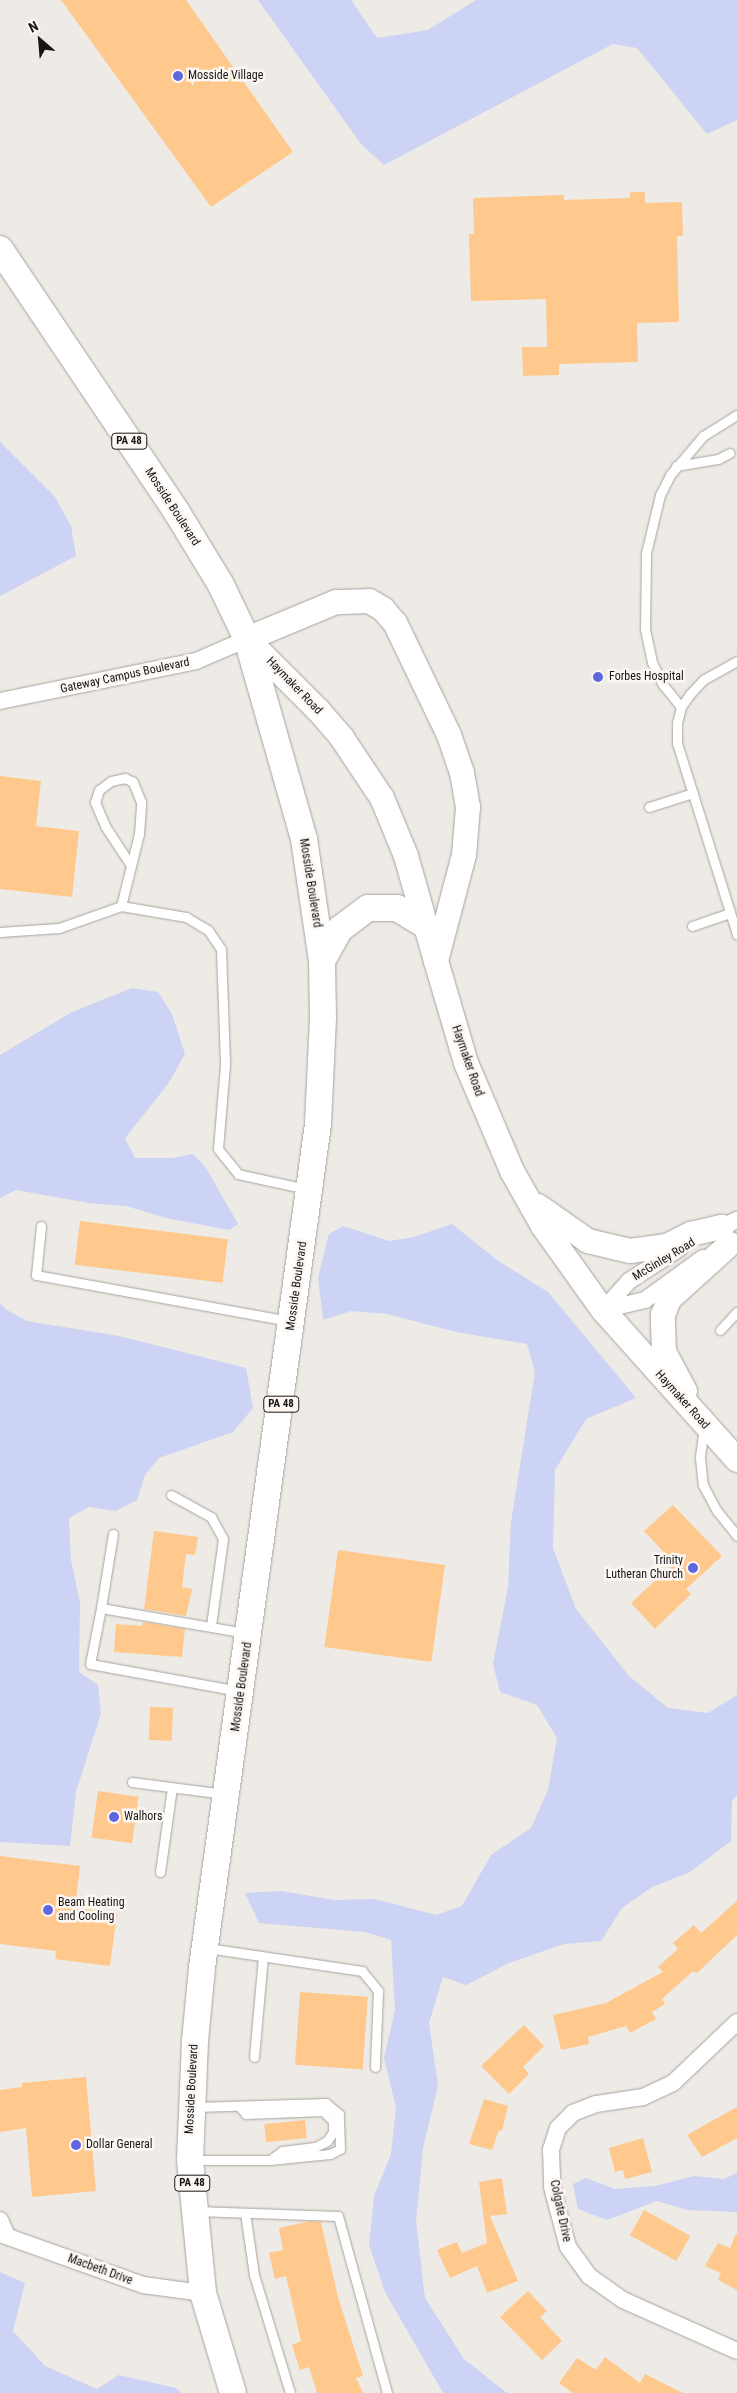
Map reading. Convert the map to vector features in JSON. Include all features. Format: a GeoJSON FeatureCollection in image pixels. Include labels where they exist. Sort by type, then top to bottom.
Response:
{"type":"FeatureCollection","features":[{"type":"Feature","properties":{"kind":"main road","name":"Mosside Boulevard"},"geometry":{"type":"LineString","coordinates":[[0,249],[176,511],[220,583],[247,639],[304,839],[322,961],[323,1018],[318,1124],[250,1634],[205,1948],[191,2108],[190,2160],[203,2293],[233,2393]]}},
{"type":"Feature","properties":{"kind":"main road"},"geometry":{"type":"LineString","coordinates":[[247,639],[336,602],[368,601],[383,609],[395,623],[449,735],[462,773],[468,807],[464,855],[436,961]]}},
{"type":"Feature","properties":{"kind":"main road","name":"Haymaker Road"},"geometry":{"type":"LineString","coordinates":[[247,639],[342,738],[382,798],[406,856],[472,1079],[492,1128],[543,1226],[603,1310],[737,1460]]}},
{"type":"Feature","properties":{"kind":"main road"},"geometry":{"type":"LineString","coordinates":[[322,961],[340,929],[368,908],[397,908],[426,925]]}},
{"type":"Feature","properties":{"kind":"main road"},"geometry":{"type":"LineString","coordinates":[[528,1198],[588,1241],[630,1251],[667,1246],[691,1234],[732,1237]]}},
{"type":"Feature","properties":{"kind":"main road"},"geometry":{"type":"LineString","coordinates":[[704,1425],[664,1352],[663,1315],[669,1299],[732,1237]]}},
{"type":"Feature","properties":{"kind":"street","name":"Gateway Campus Boulevard"},"geometry":{"type":"LineString","coordinates":[[0,701],[196,661],[247,639]]}},
{"type":"Feature","properties":{"kind":"street","name":"McGinley Road"},"geometry":{"type":"LineString","coordinates":[[603,1310],[645,1300],[681,1271],[732,1237]]}},
{"type":"Feature","properties":{"kind":"street","name":"McGinley Road"},"geometry":{"type":"LineString","coordinates":[[603,1310],[629,1281],[671,1253],[732,1237]]}},
{"type":"Feature","properties":{"kind":"street","name":"Colgate Drive"},"geometry":{"type":"LineString","coordinates":[[737,2022],[673,2083],[643,2097],[596,2104],[573,2112],[558,2128],[552,2150],[552,2186],[568,2247],[590,2276],[623,2300],[737,2352]]}},
{"type":"Feature","properties":{"kind":"street"},"geometry":{"type":"LineString","coordinates":[[0,2220],[4,2235]]}},
{"type":"Feature","properties":{"kind":"street","name":"Macbeth Drive"},"geometry":{"type":"LineString","coordinates":[[4,2235],[143,2285],[203,2293]]}},
{"type":"Feature","properties":{"kind":"lane"},"geometry":{"type":"LineString","coordinates":[[681,707],[663,685],[652,662],[644,629],[643,597],[646,553],[660,495],[676,466],[703,436],[737,415]]}},
{"type":"Feature","properties":{"kind":"lane"},"geometry":{"type":"LineString","coordinates":[[676,466],[718,459],[730,453]]}},
{"type":"Feature","properties":{"kind":"lane"},"geometry":{"type":"LineString","coordinates":[[737,661],[704,679],[681,707],[677,723],[677,743],[737,935]]}},
{"type":"Feature","properties":{"kind":"lane"},"geometry":{"type":"LineString","coordinates":[[121,906],[139,834],[141,802],[133,782],[125,778],[111,781],[99,790],[95,802],[105,826],[130,864]]}},
{"type":"Feature","properties":{"kind":"lane"},"geometry":{"type":"LineString","coordinates":[[649,807],[693,792]]}},
{"type":"Feature","properties":{"kind":"lane"},"geometry":{"type":"LineString","coordinates":[[0,932],[59,928],[121,906],[186,917],[208,930],[221,949],[225,1064],[218,1149],[238,1174],[310,1190]]}},
{"type":"Feature","properties":{"kind":"lane"},"geometry":{"type":"LineString","coordinates":[[692,926],[730,913]]}},
{"type":"Feature","properties":{"kind":"lane"},"geometry":{"type":"LineString","coordinates":[[41,1226],[36,1275],[292,1322]]}},
{"type":"Feature","properties":{"kind":"lane"},"geometry":{"type":"LineString","coordinates":[[720,1330],[737,1312]]}},
{"type":"Feature","properties":{"kind":"lane"},"geometry":{"type":"LineString","coordinates":[[704,1425],[700,1458],[703,1485],[717,1511],[737,1536]]}},
{"type":"Feature","properties":{"kind":"lane"},"geometry":{"type":"LineString","coordinates":[[172,1494],[211,1517],[223,1539],[211,1625]]}},
{"type":"Feature","properties":{"kind":"lane"},"geometry":{"type":"LineString","coordinates":[[113,1534],[90,1664],[242,1691]]}},
{"type":"Feature","properties":{"kind":"lane"},"geometry":{"type":"LineString","coordinates":[[101,1608],[211,1625],[250,1634]]}},
{"type":"Feature","properties":{"kind":"lane"},"geometry":{"type":"LineString","coordinates":[[132,1782],[227,1795]]}},
{"type":"Feature","properties":{"kind":"lane"},"geometry":{"type":"LineString","coordinates":[[160,1872],[172,1788]]}},
{"type":"Feature","properties":{"kind":"lane"},"geometry":{"type":"LineString","coordinates":[[205,1948],[362,1971],[378,1991],[375,2067]]}},
{"type":"Feature","properties":{"kind":"lane"},"geometry":{"type":"LineString","coordinates":[[254,2056],[263,1956]]}},
{"type":"Feature","properties":{"kind":"lane"},"geometry":{"type":"LineString","coordinates":[[190,2160],[270,2160],[330,2154],[340,2149],[339,2114],[326,2103],[191,2108]]}},
{"type":"Feature","properties":{"kind":"lane"},"geometry":{"type":"LineString","coordinates":[[239,2106],[246,2114],[323,2111],[333,2121],[333,2132],[327,2141],[315,2147],[282,2150],[270,2160]]}},
{"type":"Feature","properties":{"kind":"lane"},"geometry":{"type":"LineString","coordinates":[[194,2210],[338,2216],[387,2393]]}},
{"type":"Feature","properties":{"kind":"lane"},"geometry":{"type":"LineString","coordinates":[[245,2213],[254,2275],[290,2393]]}},
{"type":"Feature","properties":{"kind":"shaded area"},"geometry":{"type":"Polygon","coordinates":[[[258,0],[351,0],[377,38],[428,30],[476,0],[737,0],[737,120],[707,134],[637,48],[613,44],[384,165],[361,144],[258,0]]]}},
{"type":"Feature","properties":{"kind":"shaded area"},"geometry":{"type":"Polygon","coordinates":[[[0,442],[55,497],[71,526],[76,556],[0,596],[0,442]]]}},
{"type":"Feature","properties":{"kind":"shaded area"},"geometry":{"type":"Polygon","coordinates":[[[132,988],[158,992],[172,1014],[185,1054],[168,1084],[125,1138],[135,1158],[172,1158],[193,1154],[206,1168],[238,1224],[229,1230],[166,1218],[126,1206],[89,1203],[16,1190],[0,1198],[0,1055],[72,1012],[132,988]]]}},
{"type":"Feature","properties":{"kind":"shaded area"},"geometry":{"type":"Polygon","coordinates":[[[452,1224],[497,1260],[548,1292],[636,1398],[586,1419],[555,1470],[553,1548],[576,1609],[629,1676],[668,1708],[708,1713],[737,1695],[737,1795],[732,1801],[731,1841],[690,1872],[652,1887],[622,1908],[601,1941],[564,1944],[509,1963],[466,1985],[443,1977],[429,2023],[438,2086],[423,2148],[416,2221],[425,2298],[464,2359],[507,2393],[443,2393],[385,2292],[369,2245],[374,2196],[391,2154],[396,2108],[384,2058],[395,2010],[391,1940],[365,1932],[259,1923],[245,1893],[281,1891],[334,1900],[375,1899],[436,1915],[462,1906],[491,1855],[531,1828],[548,1790],[557,1738],[537,1705],[500,1692],[493,1664],[508,1587],[511,1522],[535,1372],[527,1344],[456,1332],[387,1314],[351,1311],[323,1320],[318,1278],[329,1234],[343,1226],[389,1241],[414,1237],[452,1224]]]}},
{"type":"Feature","properties":{"kind":"shaded area"},"geometry":{"type":"Polygon","coordinates":[[[0,1303],[5,1309],[27,1321],[119,1336],[246,1368],[253,1408],[233,1432],[159,1458],[145,1475],[137,1500],[116,1511],[89,1507],[69,1518],[71,1560],[80,1603],[79,1672],[98,1685],[101,1713],[76,1792],[70,1846],[0,1842],[0,1303]]]}},
{"type":"Feature","properties":{"kind":"shaded area"},"geometry":{"type":"Polygon","coordinates":[[[737,2173],[737,2212],[687,2210],[657,2201],[607,2220],[578,2209],[573,2184],[586,2178],[615,2189],[655,2186],[694,2176],[724,2179],[737,2173]]]}},
{"type":"Feature","properties":{"kind":"shaded area"},"geometry":{"type":"Polygon","coordinates":[[[0,2272],[25,2283],[13,2331],[45,2366],[97,2389],[119,2375],[176,2388],[182,2393],[0,2393],[0,2272]]]}},
{"type":"Feature","properties":{"kind":"building","name":"Mosside Village"},"geometry":{"type":"Polygon","coordinates":[[[61,0],[186,0],[293,152],[211,207],[61,0]]]}},
{"type":"Feature","properties":{"kind":"building"},"geometry":{"type":"Polygon","coordinates":[[[630,192],[645,192],[645,203],[682,202],[683,236],[677,236],[679,322],[637,323],[638,362],[559,364],[559,375],[523,376],[522,347],[547,347],[546,299],[471,301],[469,234],[474,234],[473,198],[564,195],[564,200],[630,198],[630,192]]]}},
{"type":"Feature","properties":{"kind":"building"},"geometry":{"type":"Polygon","coordinates":[[[0,776],[41,781],[36,826],[79,831],[72,897],[0,889],[0,776]]]}},
{"type":"Feature","properties":{"kind":"building"},"geometry":{"type":"Polygon","coordinates":[[[80,1221],[228,1239],[223,1283],[75,1265],[80,1221]]]}},
{"type":"Feature","properties":{"kind":"building","name":"Trinity Lutheran Church"},"geometry":{"type":"Polygon","coordinates":[[[673,1505],[722,1556],[686,1589],[691,1594],[655,1629],[631,1603],[674,1563],[644,1531],[673,1505]]]}},
{"type":"Feature","properties":{"kind":"building"},"geometry":{"type":"Polygon","coordinates":[[[154,1531],[198,1537],[195,1555],[186,1554],[182,1587],[192,1589],[186,1616],[144,1609],[154,1531]]]}},
{"type":"Feature","properties":{"kind":"building"},"geometry":{"type":"Polygon","coordinates":[[[338,1550],[445,1565],[431,1662],[324,1647],[338,1550]]]}},
{"type":"Feature","properties":{"kind":"building"},"geometry":{"type":"Polygon","coordinates":[[[143,1622],[185,1629],[182,1657],[114,1652],[116,1624],[142,1626],[143,1622]]]}},
{"type":"Feature","properties":{"kind":"building"},"geometry":{"type":"Polygon","coordinates":[[[150,1707],[173,1708],[172,1741],[149,1740],[150,1707]]]}},
{"type":"Feature","properties":{"kind":"building","name":"Walhors"},"geometry":{"type":"Polygon","coordinates":[[[98,1791],[139,1797],[132,1843],[91,1838],[98,1791]]]}},
{"type":"Feature","properties":{"kind":"building","name":"Beam Heating and Cooling"},"geometry":{"type":"Polygon","coordinates":[[[0,1856],[80,1866],[75,1908],[117,1913],[110,1966],[55,1959],[56,1951],[0,1944],[0,1856]]]}},
{"type":"Feature","properties":{"kind":"building"},"geometry":{"type":"Polygon","coordinates":[[[737,1901],[737,1935],[697,1973],[693,1971],[662,1999],[665,2004],[652,2012],[656,2019],[630,2033],[626,2026],[588,2037],[589,2044],[561,2050],[553,2015],[606,2003],[663,1972],[658,1967],[678,1949],[673,1943],[694,1925],[701,1933],[737,1901]]]}},
{"type":"Feature","properties":{"kind":"building"},"geometry":{"type":"Polygon","coordinates":[[[300,1992],[368,1997],[363,2070],[295,2065],[300,1992]]]}},
{"type":"Feature","properties":{"kind":"building"},"geometry":{"type":"Polygon","coordinates":[[[524,2025],[544,2046],[523,2067],[529,2074],[509,2094],[481,2066],[524,2025]]]}},
{"type":"Feature","properties":{"kind":"building"},"geometry":{"type":"Polygon","coordinates":[[[86,2077],[96,2191],[32,2197],[26,2128],[0,2132],[0,2090],[22,2087],[22,2083],[86,2077]]]}},
{"type":"Feature","properties":{"kind":"building"},"geometry":{"type":"Polygon","coordinates":[[[484,2099],[508,2106],[502,2131],[499,2130],[492,2150],[469,2144],[484,2099]]]}},
{"type":"Feature","properties":{"kind":"building"},"geometry":{"type":"Polygon","coordinates":[[[737,2107],[737,2138],[702,2157],[687,2135],[737,2107]]]}},
{"type":"Feature","properties":{"kind":"building"},"geometry":{"type":"Polygon","coordinates":[[[305,2120],[307,2138],[266,2142],[264,2124],[305,2120]]]}},
{"type":"Feature","properties":{"kind":"building"},"geometry":{"type":"Polygon","coordinates":[[[643,2138],[652,2172],[625,2179],[623,2170],[615,2172],[609,2148],[643,2138]]]}},
{"type":"Feature","properties":{"kind":"building"},"geometry":{"type":"Polygon","coordinates":[[[502,2178],[507,2214],[490,2216],[518,2281],[487,2293],[477,2266],[450,2278],[437,2250],[457,2242],[462,2253],[487,2243],[479,2182],[502,2178]]]}},
{"type":"Feature","properties":{"kind":"building"},"geometry":{"type":"Polygon","coordinates":[[[644,2210],[690,2236],[676,2261],[630,2235],[644,2210]]]}},
{"type":"Feature","properties":{"kind":"building"},"geometry":{"type":"Polygon","coordinates":[[[311,2221],[321,2222],[338,2297],[363,2376],[356,2378],[363,2393],[317,2393],[309,2367],[300,2370],[292,2345],[301,2341],[286,2276],[275,2279],[269,2253],[283,2250],[279,2228],[311,2221]]]}},
{"type":"Feature","properties":{"kind":"building"},"geometry":{"type":"Polygon","coordinates":[[[736,2234],[737,2290],[718,2280],[721,2273],[705,2266],[718,2243],[730,2248],[736,2234]]]}},
{"type":"Feature","properties":{"kind":"building"},"geometry":{"type":"Polygon","coordinates":[[[528,2291],[547,2311],[540,2317],[562,2341],[542,2360],[500,2317],[528,2291]]]}},
{"type":"Feature","properties":{"kind":"building"},"geometry":{"type":"Polygon","coordinates":[[[605,2357],[640,2383],[645,2374],[683,2393],[573,2393],[559,2383],[577,2358],[596,2370],[605,2357]]]}},
{"type":"Feature","properties":{"kind":"place","name":"Mosside Village"},"geometry":{"type":"Point","coordinates":[178,76]}},
{"type":"Feature","properties":{"kind":"place","name":"Forbes Hospital"},"geometry":{"type":"Point","coordinates":[598,677]}},
{"type":"Feature","properties":{"kind":"place","name":"Trinity Lutheran Church"},"geometry":{"type":"Point","coordinates":[693,1568]}},
{"type":"Feature","properties":{"kind":"place","name":"Walhors"},"geometry":{"type":"Point","coordinates":[114,1817]}},
{"type":"Feature","properties":{"kind":"place","name":"Beam Heating and Cooling"},"geometry":{"type":"Point","coordinates":[48,1910]}},
{"type":"Feature","properties":{"kind":"place","name":"Dollar General"},"geometry":{"type":"Point","coordinates":[76,2145]}}]}
